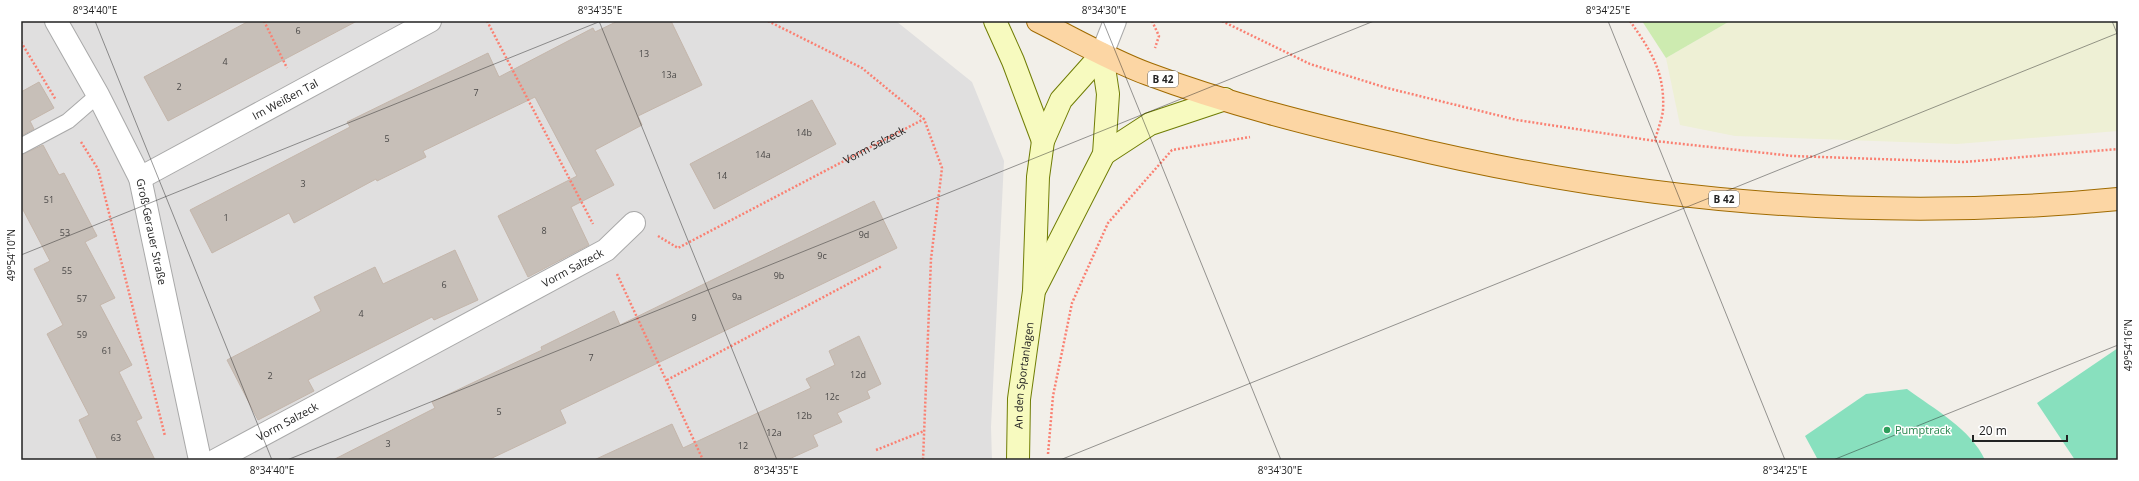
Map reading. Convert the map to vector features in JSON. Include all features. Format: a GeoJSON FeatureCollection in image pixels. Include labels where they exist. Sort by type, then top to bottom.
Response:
{"type":"FeatureCollection","features":[{"type":"Feature","properties":{"kind":"main road"},"geometry":{"type":"LineString","coordinates":[[995,21],[1013,61],[1044,141]]}},
{"type":"Feature","properties":{"kind":"main road","name":"B 42"},"geometry":{"type":"LineString","coordinates":[[1038,21],[1102,54],[1147,74],[1225,99],[1336,130],[1479,164],[1623,189],[1769,204],[1916,209],[2063,204],[2118,199]]}},
{"type":"Feature","properties":{"kind":"main road"},"geometry":{"type":"LineString","coordinates":[[1034,291],[1038,176],[1044,141],[1061,100],[1102,54]]}},
{"type":"Feature","properties":{"kind":"main road"},"geometry":{"type":"LineString","coordinates":[[1034,291],[1104,154],[1108,94],[1102,54]]}},
{"type":"Feature","properties":{"kind":"main road"},"geometry":{"type":"LineString","coordinates":[[1104,154],[1150,124],[1225,99]]}},
{"type":"Feature","properties":{"kind":"main road","name":"An den Sportanlagen"},"geometry":{"type":"LineString","coordinates":[[1018,460],[1019,399],[1034,291]]}},
{"type":"Feature","properties":{"kind":"street","name":"Groß-Gerauer Straße"},"geometry":{"type":"LineString","coordinates":[[56,21],[98,95],[140,178],[200,460]]}},
{"type":"Feature","properties":{"kind":"street","name":"Im Weißen Tal"},"geometry":{"type":"LineString","coordinates":[[140,178],[430,21]]}},
{"type":"Feature","properties":{"kind":"street"},"geometry":{"type":"LineString","coordinates":[[1102,54],[1115,21]]}},
{"type":"Feature","properties":{"kind":"street","name":"Vorm Salzeck"},"geometry":{"type":"LineString","coordinates":[[216,460],[606,250],[634,223]]}},
{"type":"Feature","properties":{"kind":"lane"},"geometry":{"type":"LineString","coordinates":[[21,146],[68,121],[98,95]]}},
{"type":"Feature","properties":{"kind":"path"},"geometry":{"type":"LineString","coordinates":[[264,21],[299,91]]}},
{"type":"Feature","properties":{"kind":"path"},"geometry":{"type":"LineString","coordinates":[[487,21],[606,250],[703,460]]}},
{"type":"Feature","properties":{"kind":"path"},"geometry":{"type":"LineString","coordinates":[[768,21],[862,68],[924,119],[942,168],[931,258],[923,460]]}},
{"type":"Feature","properties":{"kind":"path"},"geometry":{"type":"LineString","coordinates":[[1222,21],[1310,64],[1387,88],[1517,120],[1655,140],[1793,156],[1964,162],[2118,149]]}},
{"type":"Feature","properties":{"kind":"path"},"geometry":{"type":"LineString","coordinates":[[1630,21],[1652,53],[1661,79],[1663,111],[1655,140]]}},
{"type":"Feature","properties":{"kind":"path"},"geometry":{"type":"LineString","coordinates":[[21,42],[98,169],[165,437]]}},
{"type":"Feature","properties":{"kind":"path","name":"Vorm Salzeck"},"geometry":{"type":"LineString","coordinates":[[634,223],[678,248],[924,119]]}},
{"type":"Feature","properties":{"kind":"path"},"geometry":{"type":"LineString","coordinates":[[1047,460],[1053,396],[1072,303],[1108,223],[1172,150]]}},
{"type":"Feature","properties":{"kind":"path"},"geometry":{"type":"LineString","coordinates":[[667,380],[882,266]]}},
{"type":"Feature","properties":{"kind":"path"},"geometry":{"type":"LineString","coordinates":[[876,450],[924,431]]}},
{"type":"Feature","properties":{"kind":"shaded area"},"geometry":{"type":"Polygon","coordinates":[[[21,21],[896,21],[972,82],[1004,161],[991,427],[992,460],[21,460],[21,21]]]}},
{"type":"Feature","properties":{"kind":"green space"},"geometry":{"type":"Polygon","coordinates":[[[1642,21],[1730,21],[1666,58],[1642,21]]]}},
{"type":"Feature","properties":{"kind":"green space"},"geometry":{"type":"Polygon","coordinates":[[[1730,21],[2118,21],[2118,131],[1957,144],[1735,136],[1680,125],[1666,58],[1730,21]]]}},
{"type":"Feature","properties":{"kind":"green space"},"geometry":{"type":"Polygon","coordinates":[[[2118,348],[2118,460],[2075,460],[2037,403],[2118,348]]]}},
{"type":"Feature","properties":{"kind":"green space","name":"Pumptrack"},"geometry":{"type":"Polygon","coordinates":[[[1907,389],[1951,420],[1961,429],[1979,449],[1985,460],[1818,460],[1805,436],[1866,394],[1907,389]]]}},
{"type":"Feature","properties":{"kind":"building"},"geometry":{"type":"Polygon","coordinates":[[[249,21],[357,21],[168,121],[144,77],[249,21]]]}},
{"type":"Feature","properties":{"kind":"building"},"geometry":{"type":"Polygon","coordinates":[[[618,21],[671,21],[702,85],[638,116],[642,125],[595,150],[614,185],[571,207],[589,245],[528,277],[498,216],[577,176],[535,97],[423,151],[426,157],[377,181],[376,179],[294,223],[289,213],[212,253],[190,210],[350,127],[347,122],[488,53],[499,77],[593,28],[595,32],[618,21]]]}},
{"type":"Feature","properties":{"kind":"building"},"geometry":{"type":"Polygon","coordinates":[[[39,82],[54,108],[30,121],[34,129],[21,136],[21,92],[39,82]]]}},
{"type":"Feature","properties":{"kind":"building"},"geometry":{"type":"Polygon","coordinates":[[[812,100],[836,144],[714,209],[690,164],[812,100]]]}},
{"type":"Feature","properties":{"kind":"building"},"geometry":{"type":"Polygon","coordinates":[[[43,145],[59,175],[64,173],[97,236],[85,242],[115,298],[100,305],[132,365],[119,372],[142,418],[136,421],[155,460],[98,460],[79,420],[89,415],[47,334],[63,325],[34,269],[50,261],[21,206],[21,155],[43,145]]]}},
{"type":"Feature","properties":{"kind":"building"},"geometry":{"type":"Polygon","coordinates":[[[874,201],[897,248],[560,410],[566,423],[488,460],[333,460],[435,408],[432,402],[542,350],[541,347],[614,311],[620,325],[874,201]]]}},
{"type":"Feature","properties":{"kind":"building"},"geometry":{"type":"Polygon","coordinates":[[[455,250],[478,300],[434,320],[432,317],[308,380],[314,391],[258,420],[227,360],[321,311],[314,297],[375,267],[383,284],[455,250]]]}},
{"type":"Feature","properties":{"kind":"building"},"geometry":{"type":"Polygon","coordinates":[[[859,336],[881,384],[867,391],[870,398],[837,413],[842,422],[813,435],[818,446],[787,460],[594,460],[672,424],[683,448],[811,388],[806,379],[835,365],[829,351],[859,336]]]}},
{"type":"Feature","properties":{"kind":"place","name":"Pumptrack"},"geometry":{"type":"Point","coordinates":[1887,430]}}]}
